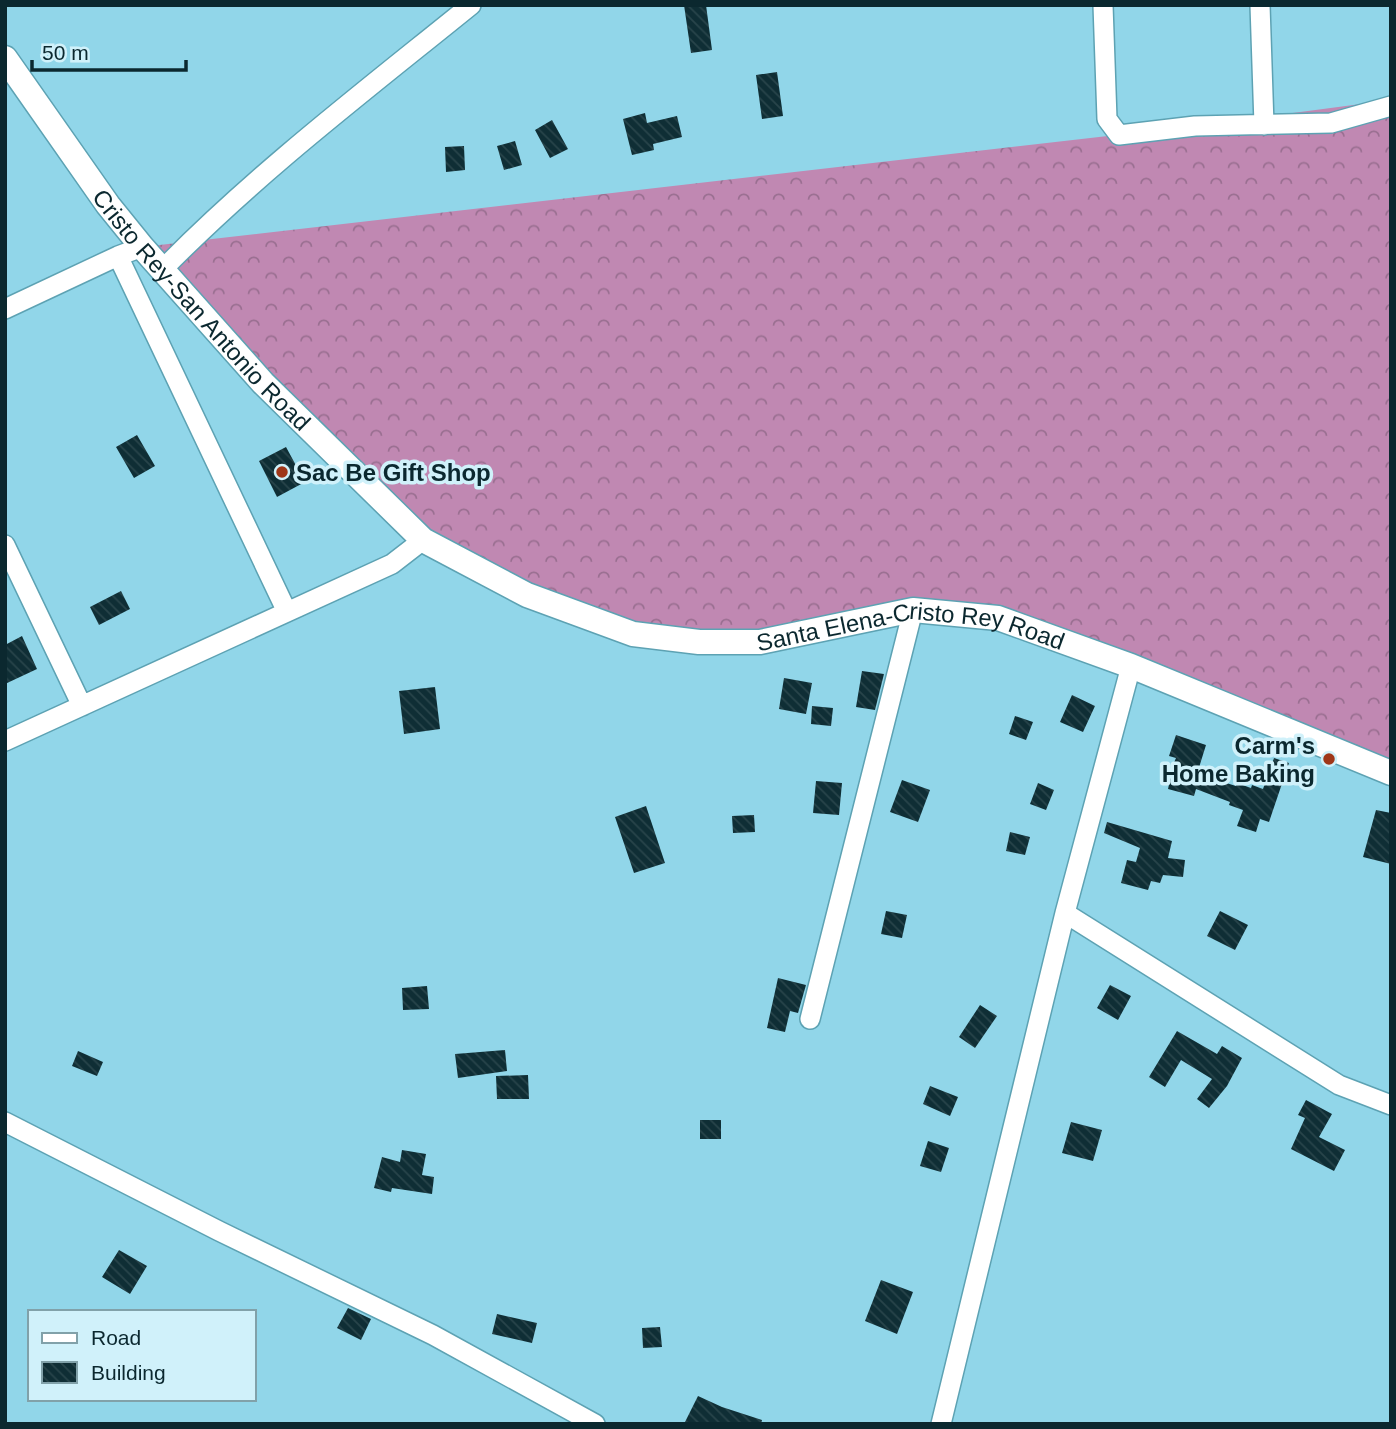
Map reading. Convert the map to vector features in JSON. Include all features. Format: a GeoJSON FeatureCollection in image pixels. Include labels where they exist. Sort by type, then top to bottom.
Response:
{"type":"FeatureCollection","features":[{"type":"Feature","properties":{"kind":"main road","name":"Cristo Rey-San Antonio Road"},"geometry":{"type":"LineString","coordinates":[[5,58],[108,205],[142,247],[262,383],[423,540]]}},
{"type":"Feature","properties":{"kind":"main road","name":"Santa Elena-Cristo Rey Road"},"geometry":{"type":"LineString","coordinates":[[423,540],[527,595],[633,634],[699,642],[760,642],[913,610],[998,618],[1131,666],[1391,773]]}},
{"type":"Feature","properties":{"kind":"street"},"geometry":{"type":"LineString","coordinates":[[162,270],[205,227],[471,5]]}},
{"type":"Feature","properties":{"kind":"street"},"geometry":{"type":"LineString","coordinates":[[1103,5],[1107,118],[1119,135],[1195,126],[1331,123],[1391,106]]}},
{"type":"Feature","properties":{"kind":"street"},"geometry":{"type":"LineString","coordinates":[[1260,5],[1264,125]]}},
{"type":"Feature","properties":{"kind":"street"},"geometry":{"type":"LineString","coordinates":[[5,309],[142,247]]}},
{"type":"Feature","properties":{"kind":"street"},"geometry":{"type":"LineString","coordinates":[[118,256],[287,612]]}},
{"type":"Feature","properties":{"kind":"street"},"geometry":{"type":"LineString","coordinates":[[5,741],[392,564],[423,540]]}},
{"type":"Feature","properties":{"kind":"street"},"geometry":{"type":"LineString","coordinates":[[5,545],[82,706]]}},
{"type":"Feature","properties":{"kind":"street"},"geometry":{"type":"LineString","coordinates":[[810,1019],[913,610]]}},
{"type":"Feature","properties":{"kind":"street"},"geometry":{"type":"LineString","coordinates":[[941,1424],[1065,913],[1131,666]]}},
{"type":"Feature","properties":{"kind":"street"},"geometry":{"type":"LineString","coordinates":[[1065,913],[1339,1084],[1391,1105]]}},
{"type":"Feature","properties":{"kind":"street"},"geometry":{"type":"LineString","coordinates":[[5,1122],[219,1231],[433,1335],[595,1424]]}},
{"type":"Feature","properties":{"kind":"green space"},"geometry":{"type":"Polygon","coordinates":[[[1391,100],[1391,773],[998,618],[913,610],[760,642],[633,634],[423,540],[142,247],[1195,126],[1391,100]]]}},
{"type":"Feature","properties":{"kind":"building"},"geometry":{"type":"Polygon","coordinates":[[[684,5],[706,5],[712,50],[691,53],[684,5]]]}},
{"type":"Feature","properties":{"kind":"building"},"geometry":{"type":"Polygon","coordinates":[[[777,72],[783,116],[762,119],[756,75],[777,72]]]}},
{"type":"Feature","properties":{"kind":"building"},"geometry":{"type":"Polygon","coordinates":[[[645,113],[647,123],[677,116],[682,137],[653,144],[654,150],[632,155],[623,119],[645,113]]]}},
{"type":"Feature","properties":{"kind":"building"},"geometry":{"type":"Polygon","coordinates":[[[552,120],[568,149],[550,158],[535,130],[552,120]]]}},
{"type":"Feature","properties":{"kind":"building"},"geometry":{"type":"Polygon","coordinates":[[[515,141],[522,165],[504,170],[497,146],[515,141]]]}},
{"type":"Feature","properties":{"kind":"building"},"geometry":{"type":"Polygon","coordinates":[[[464,146],[465,170],[446,172],[445,147],[464,146]]]}},
{"type":"Feature","properties":{"kind":"building"},"geometry":{"type":"Polygon","coordinates":[[[137,435],[155,466],[134,478],[116,447],[137,435]]]}},
{"type":"Feature","properties":{"kind":"building","name":"Sac Be Gift Shop"},"geometry":{"type":"Polygon","coordinates":[[[286,447],[305,482],[277,497],[259,461],[286,447]]]}},
{"type":"Feature","properties":{"kind":"building"},"geometry":{"type":"Polygon","coordinates":[[[121,591],[130,609],[99,625],[90,607],[121,591]]]}},
{"type":"Feature","properties":{"kind":"building"},"geometry":{"type":"Polygon","coordinates":[[[22,636],[37,669],[5,684],[5,645],[22,636]]]}},
{"type":"Feature","properties":{"kind":"building"},"geometry":{"type":"Polygon","coordinates":[[[862,671],[884,674],[875,710],[856,707],[862,671]]]}},
{"type":"Feature","properties":{"kind":"building"},"geometry":{"type":"Polygon","coordinates":[[[784,678],[812,683],[806,714],[779,709],[784,678]]]}},
{"type":"Feature","properties":{"kind":"building"},"geometry":{"type":"Polygon","coordinates":[[[435,687],[440,729],[404,734],[399,691],[435,687]]]}},
{"type":"Feature","properties":{"kind":"building"},"geometry":{"type":"Polygon","coordinates":[[[1072,695],[1095,706],[1083,732],[1060,722],[1072,695]]]}},
{"type":"Feature","properties":{"kind":"building"},"geometry":{"type":"Polygon","coordinates":[[[812,706],[833,708],[831,726],[811,724],[812,706]]]}},
{"type":"Feature","properties":{"kind":"building"},"geometry":{"type":"Polygon","coordinates":[[[1015,716],[1033,722],[1026,740],[1009,734],[1015,716]]]}},
{"type":"Feature","properties":{"kind":"building"},"geometry":{"type":"Polygon","coordinates":[[[1176,735],[1206,745],[1197,774],[1236,786],[1237,783],[1263,789],[1274,758],[1289,763],[1269,822],[1260,819],[1256,832],[1237,826],[1243,810],[1229,805],[1230,802],[1196,789],[1194,796],[1168,789],[1170,780],[1167,779],[1176,758],[1169,756],[1176,735]]]}},
{"type":"Feature","properties":{"kind":"building"},"geometry":{"type":"Polygon","coordinates":[[[902,780],[930,790],[918,822],[890,812],[902,780]]]}},
{"type":"Feature","properties":{"kind":"building"},"geometry":{"type":"Polygon","coordinates":[[[816,781],[842,783],[839,815],[813,813],[816,781]]]}},
{"type":"Feature","properties":{"kind":"building"},"geometry":{"type":"Polygon","coordinates":[[[1038,783],[1054,790],[1046,810],[1030,804],[1038,783]]]}},
{"type":"Feature","properties":{"kind":"building"},"geometry":{"type":"Polygon","coordinates":[[[646,806],[665,863],[634,873],[615,817],[646,806]]]}},
{"type":"Feature","properties":{"kind":"building"},"geometry":{"type":"Polygon","coordinates":[[[1376,810],[1391,813],[1391,864],[1363,857],[1376,810]]]}},
{"type":"Feature","properties":{"kind":"building"},"geometry":{"type":"Polygon","coordinates":[[[754,815],[755,832],[733,833],[732,816],[754,815]]]}},
{"type":"Feature","properties":{"kind":"building"},"geometry":{"type":"Polygon","coordinates":[[[1107,822],[1172,841],[1168,858],[1185,860],[1183,877],[1163,875],[1160,883],[1151,881],[1148,890],[1121,883],[1127,860],[1136,862],[1140,848],[1104,833],[1107,822]]]}},
{"type":"Feature","properties":{"kind":"building"},"geometry":{"type":"Polygon","coordinates":[[[1010,832],[1030,837],[1025,855],[1006,851],[1010,832]]]}},
{"type":"Feature","properties":{"kind":"building"},"geometry":{"type":"Polygon","coordinates":[[[886,911],[907,915],[902,938],[881,934],[886,911]]]}},
{"type":"Feature","properties":{"kind":"building"},"geometry":{"type":"Polygon","coordinates":[[[1220,911],[1248,925],[1235,950],[1207,936],[1220,911]]]}},
{"type":"Feature","properties":{"kind":"building"},"geometry":{"type":"Polygon","coordinates":[[[778,978],[806,985],[798,1013],[790,1011],[785,1032],[767,1028],[778,978]]]}},
{"type":"Feature","properties":{"kind":"building"},"geometry":{"type":"Polygon","coordinates":[[[1110,985],[1131,996],[1118,1020],[1097,1008],[1110,985]]]}},
{"type":"Feature","properties":{"kind":"building"},"geometry":{"type":"Polygon","coordinates":[[[427,986],[429,1009],[403,1010],[402,988],[427,986]]]}},
{"type":"Feature","properties":{"kind":"building"},"geometry":{"type":"Polygon","coordinates":[[[980,1005],[997,1016],[975,1048],[959,1037],[980,1005]]]}},
{"type":"Feature","properties":{"kind":"building"},"geometry":{"type":"Polygon","coordinates":[[[1177,1031],[1217,1054],[1222,1046],[1242,1058],[1227,1086],[1209,1108],[1197,1099],[1212,1079],[1181,1060],[1165,1087],[1149,1077],[1177,1031]]]}},
{"type":"Feature","properties":{"kind":"building"},"geometry":{"type":"Polygon","coordinates":[[[505,1050],[507,1071],[458,1078],[455,1054],[505,1050]]]}},
{"type":"Feature","properties":{"kind":"building"},"geometry":{"type":"Polygon","coordinates":[[[78,1051],[103,1062],[97,1076],[72,1066],[78,1051]]]}},
{"type":"Feature","properties":{"kind":"building"},"geometry":{"type":"Polygon","coordinates":[[[528,1075],[529,1099],[497,1099],[496,1076],[528,1075]]]}},
{"type":"Feature","properties":{"kind":"building"},"geometry":{"type":"Polygon","coordinates":[[[930,1086],[958,1097],[950,1116],[923,1104],[930,1086]]]}},
{"type":"Feature","properties":{"kind":"building"},"geometry":{"type":"Polygon","coordinates":[[[1306,1100],[1332,1114],[1319,1137],[1345,1150],[1334,1171],[1291,1149],[1305,1118],[1298,1115],[1306,1100]]]}},
{"type":"Feature","properties":{"kind":"building"},"geometry":{"type":"Polygon","coordinates":[[[700,1120],[721,1120],[721,1139],[700,1139],[700,1120]]]}},
{"type":"Feature","properties":{"kind":"building"},"geometry":{"type":"Polygon","coordinates":[[[1071,1122],[1102,1130],[1093,1161],[1062,1153],[1071,1122]]]}},
{"type":"Feature","properties":{"kind":"building"},"geometry":{"type":"Polygon","coordinates":[[[928,1141],[949,1148],[941,1172],[920,1166],[928,1141]]]}},
{"type":"Feature","properties":{"kind":"building"},"geometry":{"type":"Polygon","coordinates":[[[402,1150],[426,1154],[422,1175],[434,1177],[432,1194],[392,1188],[391,1192],[374,1188],[382,1157],[400,1162],[402,1150]]]}},
{"type":"Feature","properties":{"kind":"building"},"geometry":{"type":"Polygon","coordinates":[[[119,1250],[147,1266],[130,1294],[102,1277],[119,1250]]]}},
{"type":"Feature","properties":{"kind":"building"},"geometry":{"type":"Polygon","coordinates":[[[881,1280],[913,1292],[897,1334],[865,1321],[881,1280]]]}},
{"type":"Feature","properties":{"kind":"building"},"geometry":{"type":"Polygon","coordinates":[[[348,1308],[371,1319],[361,1340],[337,1328],[348,1308]]]}},
{"type":"Feature","properties":{"kind":"building"},"geometry":{"type":"Polygon","coordinates":[[[497,1314],[537,1323],[532,1343],[492,1334],[497,1314]]]}},
{"type":"Feature","properties":{"kind":"building"},"geometry":{"type":"Polygon","coordinates":[[[660,1327],[662,1347],[643,1348],[642,1328],[660,1327]]]}},
{"type":"Feature","properties":{"kind":"building"},"geometry":{"type":"Polygon","coordinates":[[[698,1396],[762,1420],[761,1424],[684,1424],[698,1396]]]}},
{"type":"Feature","properties":{"kind":"place","name":"Sac Be Gift Shop"},"geometry":{"type":"Point","coordinates":[282,472]}},
{"type":"Feature","properties":{"kind":"place","name":"Carm's Home Baking"},"geometry":{"type":"Point","coordinates":[1329,759]}}]}
